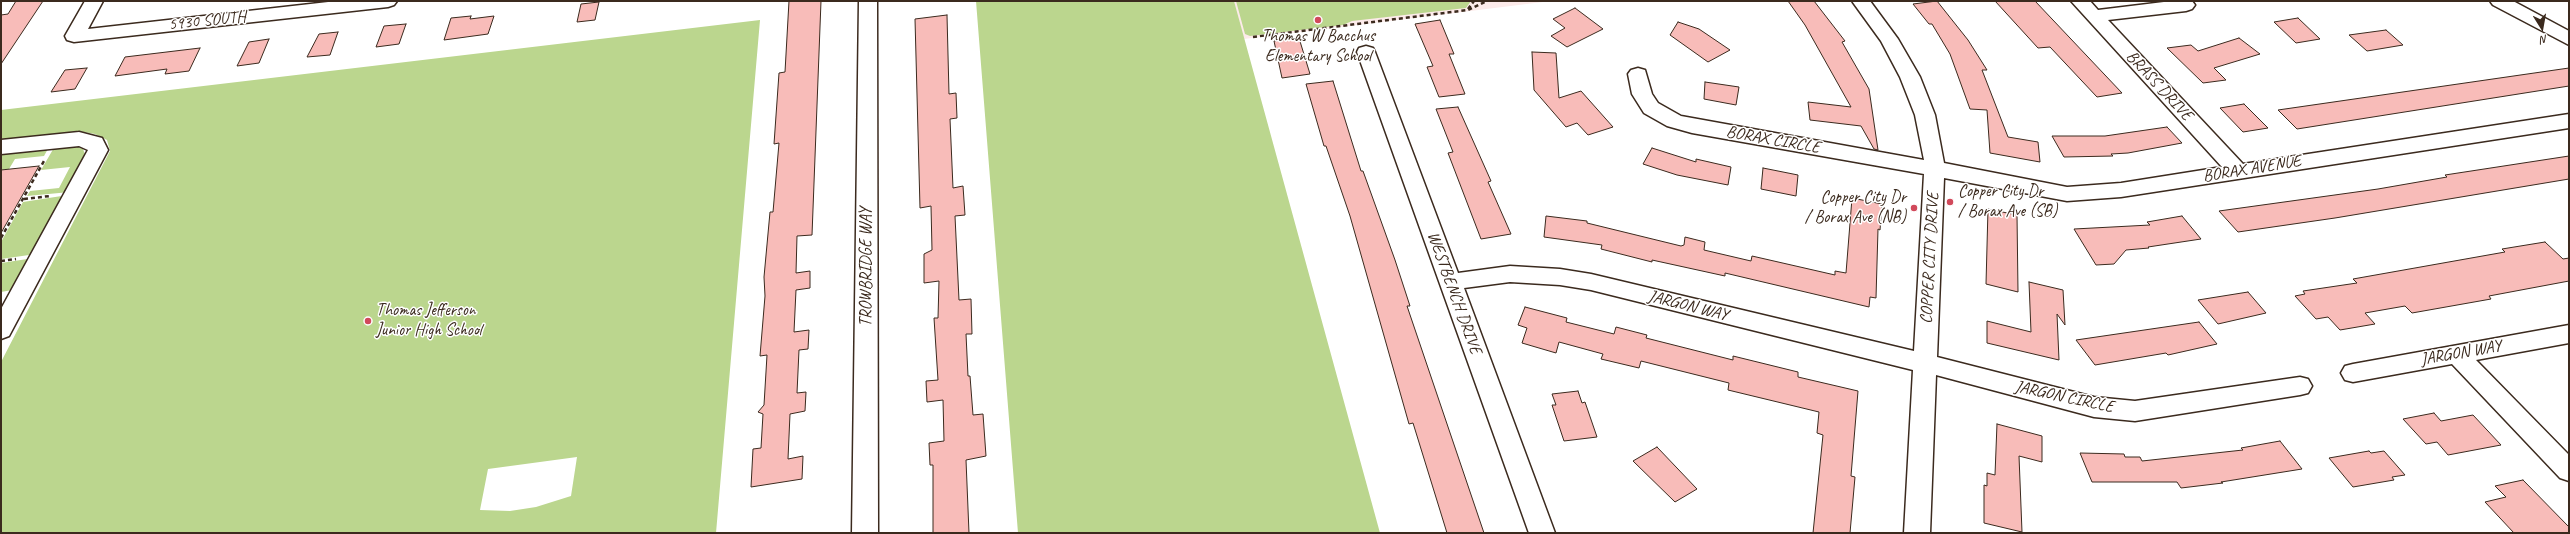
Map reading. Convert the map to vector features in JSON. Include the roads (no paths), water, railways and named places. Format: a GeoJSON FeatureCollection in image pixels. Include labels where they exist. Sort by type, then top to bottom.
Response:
{"type":"FeatureCollection","features":[{"type":"Feature","properties":{"kind":"street","name":"5930 SOUTH"},"geometry":{"type":"LineString","coordinates":[[94,1],[74,36],[388,1]]}},
{"type":"Feature","properties":{"kind":"street","name":"TROWBRIDGE WAY"},"geometry":{"type":"LineString","coordinates":[[865,533],[868,1]]}},
{"type":"Feature","properties":{"kind":"street","name":"COPPER CITY DRIVE"},"geometry":{"type":"LineString","coordinates":[[1861,1],[1889,39],[1918,95],[1930,134],[1935,169],[1924,363],[1917,533]]}},
{"type":"Feature","properties":{"kind":"street","name":"BRASS DRIVE"},"geometry":{"type":"LineString","coordinates":[[2080,1],[2238,171]]}},
{"type":"Feature","properties":{"kind":"street"},"geometry":{"type":"LineString","coordinates":[[2499,1],[2569,39]]}},
{"type":"Feature","properties":{"kind":"street"},"geometry":{"type":"LineString","coordinates":[[2094,16],[2186,5]]}},
{"type":"Feature","properties":{"kind":"street","name":"WESTBENCH DRIVE"},"geometry":{"type":"LineString","coordinates":[[1366,52],[1542,533]]}},
{"type":"Feature","properties":{"kind":"street","name":"BORAX CIRCLE"},"geometry":{"type":"LineString","coordinates":[[1638,74],[1646,102],[1658,114],[1674,121],[1692,126],[1935,169]]}},
{"type":"Feature","properties":{"kind":"street","name":"BORAX AVENUE"},"geometry":{"type":"LineString","coordinates":[[1935,169],[2067,194],[2121,190],[2569,121]]}},
{"type":"Feature","properties":{"kind":"street"},"geometry":{"type":"LineString","coordinates":[[1,147],[79,139],[96,143],[98,150],[1,330]]}},
{"type":"Feature","properties":{"kind":"street","name":"JARGON WAY"},"geometry":{"type":"LineString","coordinates":[[1449,282],[1510,274],[1560,277],[1924,363]]}},
{"type":"Feature","properties":{"kind":"street","name":"JARGON WAY"},"geometry":{"type":"LineString","coordinates":[[2353,373],[2569,334]]}},
{"type":"Feature","properties":{"kind":"street"},"geometry":{"type":"LineString","coordinates":[[2456,354],[2569,471]]}},
{"type":"Feature","properties":{"kind":"street","name":"JARGON CIRCLE"},"geometry":{"type":"LineString","coordinates":[[1924,363],[2094,408],[2135,411],[2300,386]]}},
{"type":"Feature","properties":{"kind":"place","name":"Thomas W Bacchus Elementary School"},"geometry":{"type":"Point","coordinates":[1318,20]}},
{"type":"Feature","properties":{"kind":"place","name":"Copper City Dr / Borax Ave (SB)"},"geometry":{"type":"Point","coordinates":[1950,202]}},
{"type":"Feature","properties":{"kind":"place","name":"Copper City Dr / Borax Ave (NB)"},"geometry":{"type":"Point","coordinates":[1914,208]}},
{"type":"Feature","properties":{"kind":"place","name":"Thomas Jefferson Junior High School"},"geometry":{"type":"Point","coordinates":[368,321]}}]}
